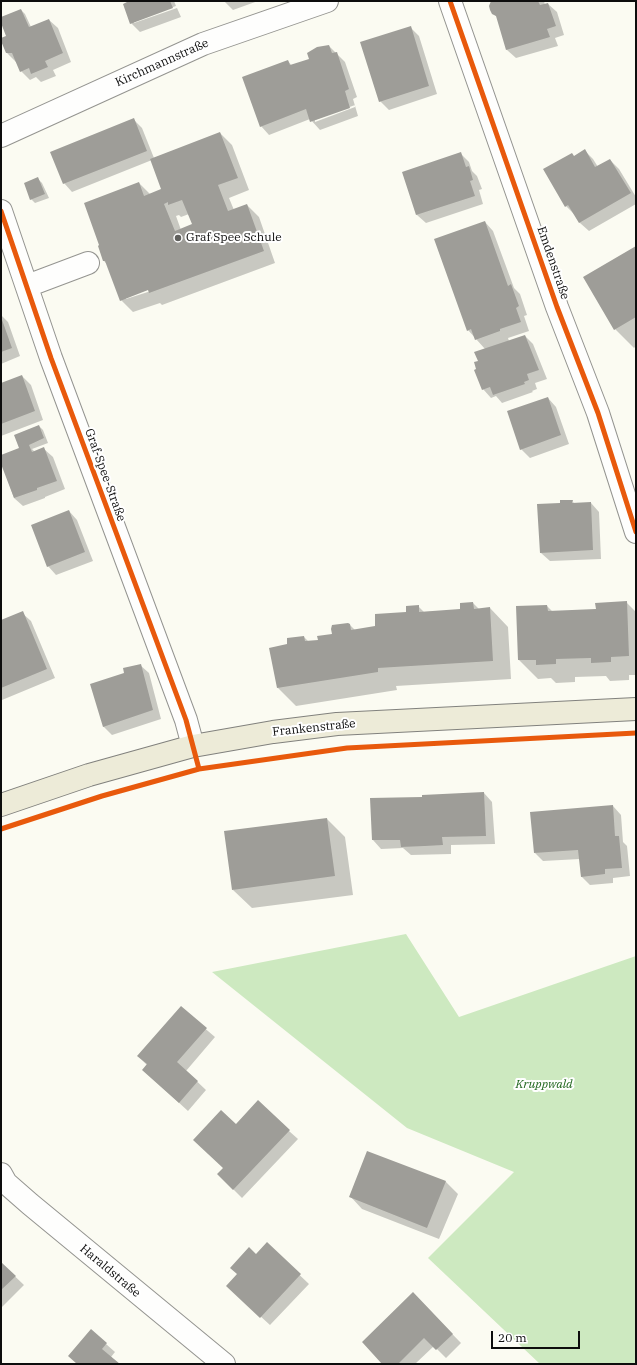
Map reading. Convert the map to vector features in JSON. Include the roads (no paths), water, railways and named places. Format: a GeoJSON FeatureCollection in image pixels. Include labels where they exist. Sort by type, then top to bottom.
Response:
{"type":"FeatureCollection","features":[{"type":"Feature","properties":{"kind":"main road","name":"Frankenstraße"},"geometry":{"type":"LineString","coordinates":[[1,805],[89,775],[193,746],[273,732],[337,724],[636,709]]}},
{"type":"Feature","properties":{"kind":"street","name":"Kirchmannstraße"},"geometry":{"type":"LineString","coordinates":[[1,136],[203,44],[327,1]]}},
{"type":"Feature","properties":{"kind":"street","name":"Emdenstraße"},"geometry":{"type":"LineString","coordinates":[[450,1],[557,307],[598,413],[629,486],[636,532]]}},
{"type":"Feature","properties":{"kind":"street","name":"Graf-Spee-Straße"},"geometry":{"type":"LineString","coordinates":[[1,211],[51,358],[186,720],[193,746]]}},
{"type":"Feature","properties":{"kind":"street"},"geometry":{"type":"LineString","coordinates":[[27,286],[88,263]]}},
{"type":"Feature","properties":{"kind":"street","name":"Haraldstraße"},"geometry":{"type":"LineString","coordinates":[[3,1182],[224,1364]]}},
{"type":"Feature","properties":{"kind":"place","name":"Graf Spee Schule"},"geometry":{"type":"Point","coordinates":[178,238]}},
{"type":"Feature","properties":{"kind":"park label","name":"Kruppwald"},"geometry":{"type":"Point","coordinates":[544,1085]}}]}
